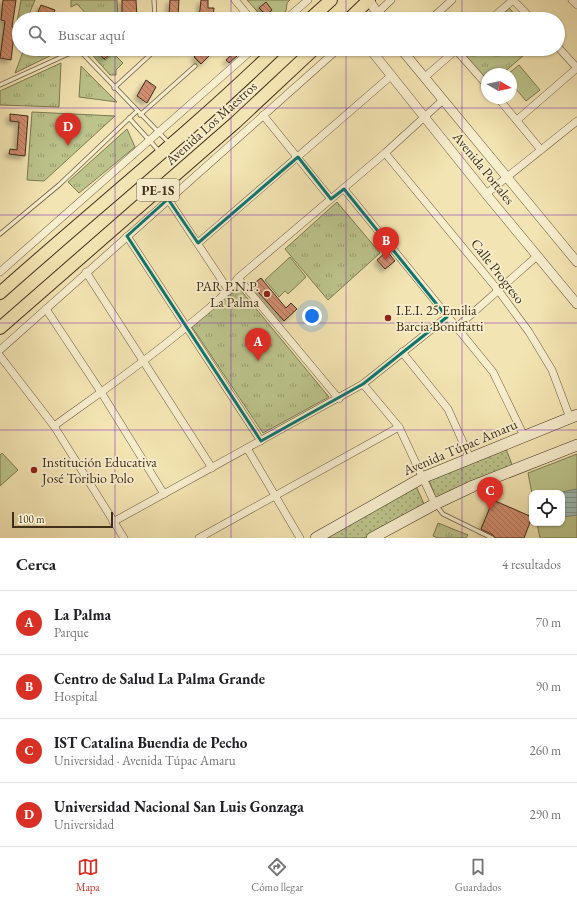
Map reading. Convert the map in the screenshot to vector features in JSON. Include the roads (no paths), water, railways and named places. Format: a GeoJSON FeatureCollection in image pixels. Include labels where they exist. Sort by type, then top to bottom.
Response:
{"type":"FeatureCollection","features":[{"type":"Feature","properties":{"kind":"highway"},"geometry":{"type":"LineString","coordinates":[[318,12],[331,0]]}},
{"type":"Feature","properties":{"kind":"highway"},"geometry":{"type":"LineString","coordinates":[[356,12],[369,0]]}},
{"type":"Feature","properties":{"kind":"highway","name":"Avenida Los Maestros"},"geometry":{"type":"LineString","coordinates":[[0,293],[160,152],[216,106],[269,56]]}},
{"type":"Feature","properties":{"kind":"highway","name":"Avenida Los Maestros"},"geometry":{"type":"LineString","coordinates":[[0,328],[236,122],[307,56]]}},
{"type":"Feature","properties":{"kind":"main road","name":"Avenida Túpac Amaru"},"geometry":{"type":"LineString","coordinates":[[316,538],[422,478],[574,417]]}},
{"type":"Feature","properties":{"kind":"main road"},"geometry":{"type":"LineString","coordinates":[[372,538],[435,504],[473,486],[577,445]]}},
{"type":"Feature","properties":{"kind":"street"},"geometry":{"type":"LineString","coordinates":[[235,0],[245,12]]}},
{"type":"Feature","properties":{"kind":"street"},"geometry":{"type":"LineString","coordinates":[[294,12],[308,0]]}},
{"type":"Feature","properties":{"kind":"street"},"geometry":{"type":"LineString","coordinates":[[369,0],[374,12]]}},
{"type":"Feature","properties":{"kind":"street"},"geometry":{"type":"LineString","coordinates":[[380,12],[391,0]]}},
{"type":"Feature","properties":{"kind":"street"},"geometry":{"type":"LineString","coordinates":[[439,12],[452,0]]}},
{"type":"Feature","properties":{"kind":"street"},"geometry":{"type":"LineString","coordinates":[[499,12],[513,0],[525,12]]}},
{"type":"Feature","properties":{"kind":"street"},"geometry":{"type":"LineString","coordinates":[[572,0],[577,5]]}},
{"type":"Feature","properties":{"kind":"street"},"geometry":{"type":"LineString","coordinates":[[517,120],[577,68],[565,55]]}},
{"type":"Feature","properties":{"kind":"street"},"geometry":{"type":"LineString","coordinates":[[0,272],[245,56]]}},
{"type":"Feature","properties":{"kind":"street"},"geometry":{"type":"LineString","coordinates":[[0,350],[330,56]]}},
{"type":"Feature","properties":{"kind":"street","name":"Avenida Portales"},"geometry":{"type":"LineString","coordinates":[[376,56],[486,194],[577,304]]}},
{"type":"Feature","properties":{"kind":"street","name":"Avenida Portales"},"geometry":{"type":"LineString","coordinates":[[407,56],[577,262]]}},
{"type":"Feature","properties":{"kind":"street"},"geometry":{"type":"LineString","coordinates":[[425,77],[449,56]]}},
{"type":"Feature","properties":{"kind":"street"},"geometry":{"type":"LineString","coordinates":[[463,56],[481,78]]}},
{"type":"Feature","properties":{"kind":"street"},"geometry":{"type":"LineString","coordinates":[[198,243],[392,75]]}},
{"type":"Feature","properties":{"kind":"street"},"geometry":{"type":"LineString","coordinates":[[54,426],[100,392],[145,362],[188,326],[228,291],[238,278],[344,189],[425,118],[443,100]]}},
{"type":"Feature","properties":{"kind":"street"},"geometry":{"type":"LineString","coordinates":[[503,104],[541,150]]}},
{"type":"Feature","properties":{"kind":"street"},"geometry":{"type":"LineString","coordinates":[[263,115],[331,200]]}},
{"type":"Feature","properties":{"kind":"street"},"geometry":{"type":"LineString","coordinates":[[486,194],[508,178],[577,121]]}},
{"type":"Feature","properties":{"kind":"street","name":"Calle Progreso"},"geometry":{"type":"LineString","coordinates":[[385,153],[498,290],[541,350],[574,417]]}},
{"type":"Feature","properties":{"kind":"street"},"geometry":{"type":"LineString","coordinates":[[344,189],[493,372],[524,436]]}},
{"type":"Feature","properties":{"kind":"street"},"geometry":{"type":"LineString","coordinates":[[168,199],[228,291]]}},
{"type":"Feature","properties":{"kind":"street"},"geometry":{"type":"LineString","coordinates":[[127,236],[188,326],[222,384],[261,441]]}},
{"type":"Feature","properties":{"kind":"street"},"geometry":{"type":"LineString","coordinates":[[457,327],[537,256]]}},
{"type":"Feature","properties":{"kind":"street"},"geometry":{"type":"LineString","coordinates":[[86,272],[212,468]]}},
{"type":"Feature","properties":{"kind":"street"},"geometry":{"type":"LineString","coordinates":[[238,278],[338,399]]}},
{"type":"Feature","properties":{"kind":"street"},"geometry":{"type":"LineString","coordinates":[[46,309],[164,494]]}},
{"type":"Feature","properties":{"kind":"street"},"geometry":{"type":"LineString","coordinates":[[113,522],[363,384],[447,317]]}},
{"type":"Feature","properties":{"kind":"street"},"geometry":{"type":"LineString","coordinates":[[402,352],[448,409],[470,458]]}},
{"type":"Feature","properties":{"kind":"street"},"geometry":{"type":"LineString","coordinates":[[0,356],[54,426],[124,538]]}},
{"type":"Feature","properties":{"kind":"street"},"geometry":{"type":"LineString","coordinates":[[363,384],[399,427],[435,504]]}},
{"type":"Feature","properties":{"kind":"street"},"geometry":{"type":"LineString","coordinates":[[199,538],[399,427]]}},
{"type":"Feature","properties":{"kind":"street"},"geometry":{"type":"LineString","coordinates":[[246,448],[300,538]]}},
{"type":"Feature","properties":{"kind":"lane"},"geometry":{"type":"LineString","coordinates":[[154,0],[155,12]]}},
{"type":"Feature","properties":{"kind":"lane"},"geometry":{"type":"LineString","coordinates":[[0,85],[66,56]]}},
{"type":"Feature","properties":{"kind":"lane"},"geometry":{"type":"LineString","coordinates":[[86,56],[114,88],[170,144]]}},
{"type":"Feature","properties":{"kind":"lane"},"geometry":{"type":"LineString","coordinates":[[114,88],[149,56]]}},
{"type":"Feature","properties":{"kind":"lane"},"geometry":{"type":"LineString","coordinates":[[140,115],[195,66]]}},
{"type":"Feature","properties":{"kind":"lane"},"geometry":{"type":"LineString","coordinates":[[0,234],[60,184],[137,111]]}},
{"type":"Feature","properties":{"kind":"lane"},"geometry":{"type":"LineString","coordinates":[[129,118],[160,152]]}},
{"type":"Feature","properties":{"kind":"lane"},"geometry":{"type":"LineString","coordinates":[[435,504],[443,514],[492,538]]}},
{"type":"Feature","properties":{"kind":"water"},"geometry":{"type":"Polygon","coordinates":[[[577,489],[577,515],[565,517],[565,491],[577,489]]]}},
{"type":"Feature","properties":{"kind":"place","name":"Universidad Nacional San Luis Gonzaga"},"geometry":{"type":"Point","coordinates":[68,146]}},
{"type":"Feature","properties":{"kind":"place","name":"Centro de Salud La Palma Grande"},"geometry":{"type":"Point","coordinates":[386,260]}},
{"type":"Feature","properties":{"kind":"place","name":"PAR P.N.P. La Palma"},"geometry":{"type":"Point","coordinates":[267,294]}},
{"type":"Feature","properties":{"kind":"place","name":"I.E.I. 25 Emilia Barcia Boniffatti"},"geometry":{"type":"Point","coordinates":[388,318]}},
{"type":"Feature","properties":{"kind":"place","name":"La Palma"},"geometry":{"type":"Point","coordinates":[258,361]}},
{"type":"Feature","properties":{"kind":"place","name":"Institución Educativa José Toribio Polo"},"geometry":{"type":"Point","coordinates":[34,470]}},
{"type":"Feature","properties":{"kind":"place","name":"IST Catalina Buendia de Pecho"},"geometry":{"type":"Point","coordinates":[490,510]}}]}
